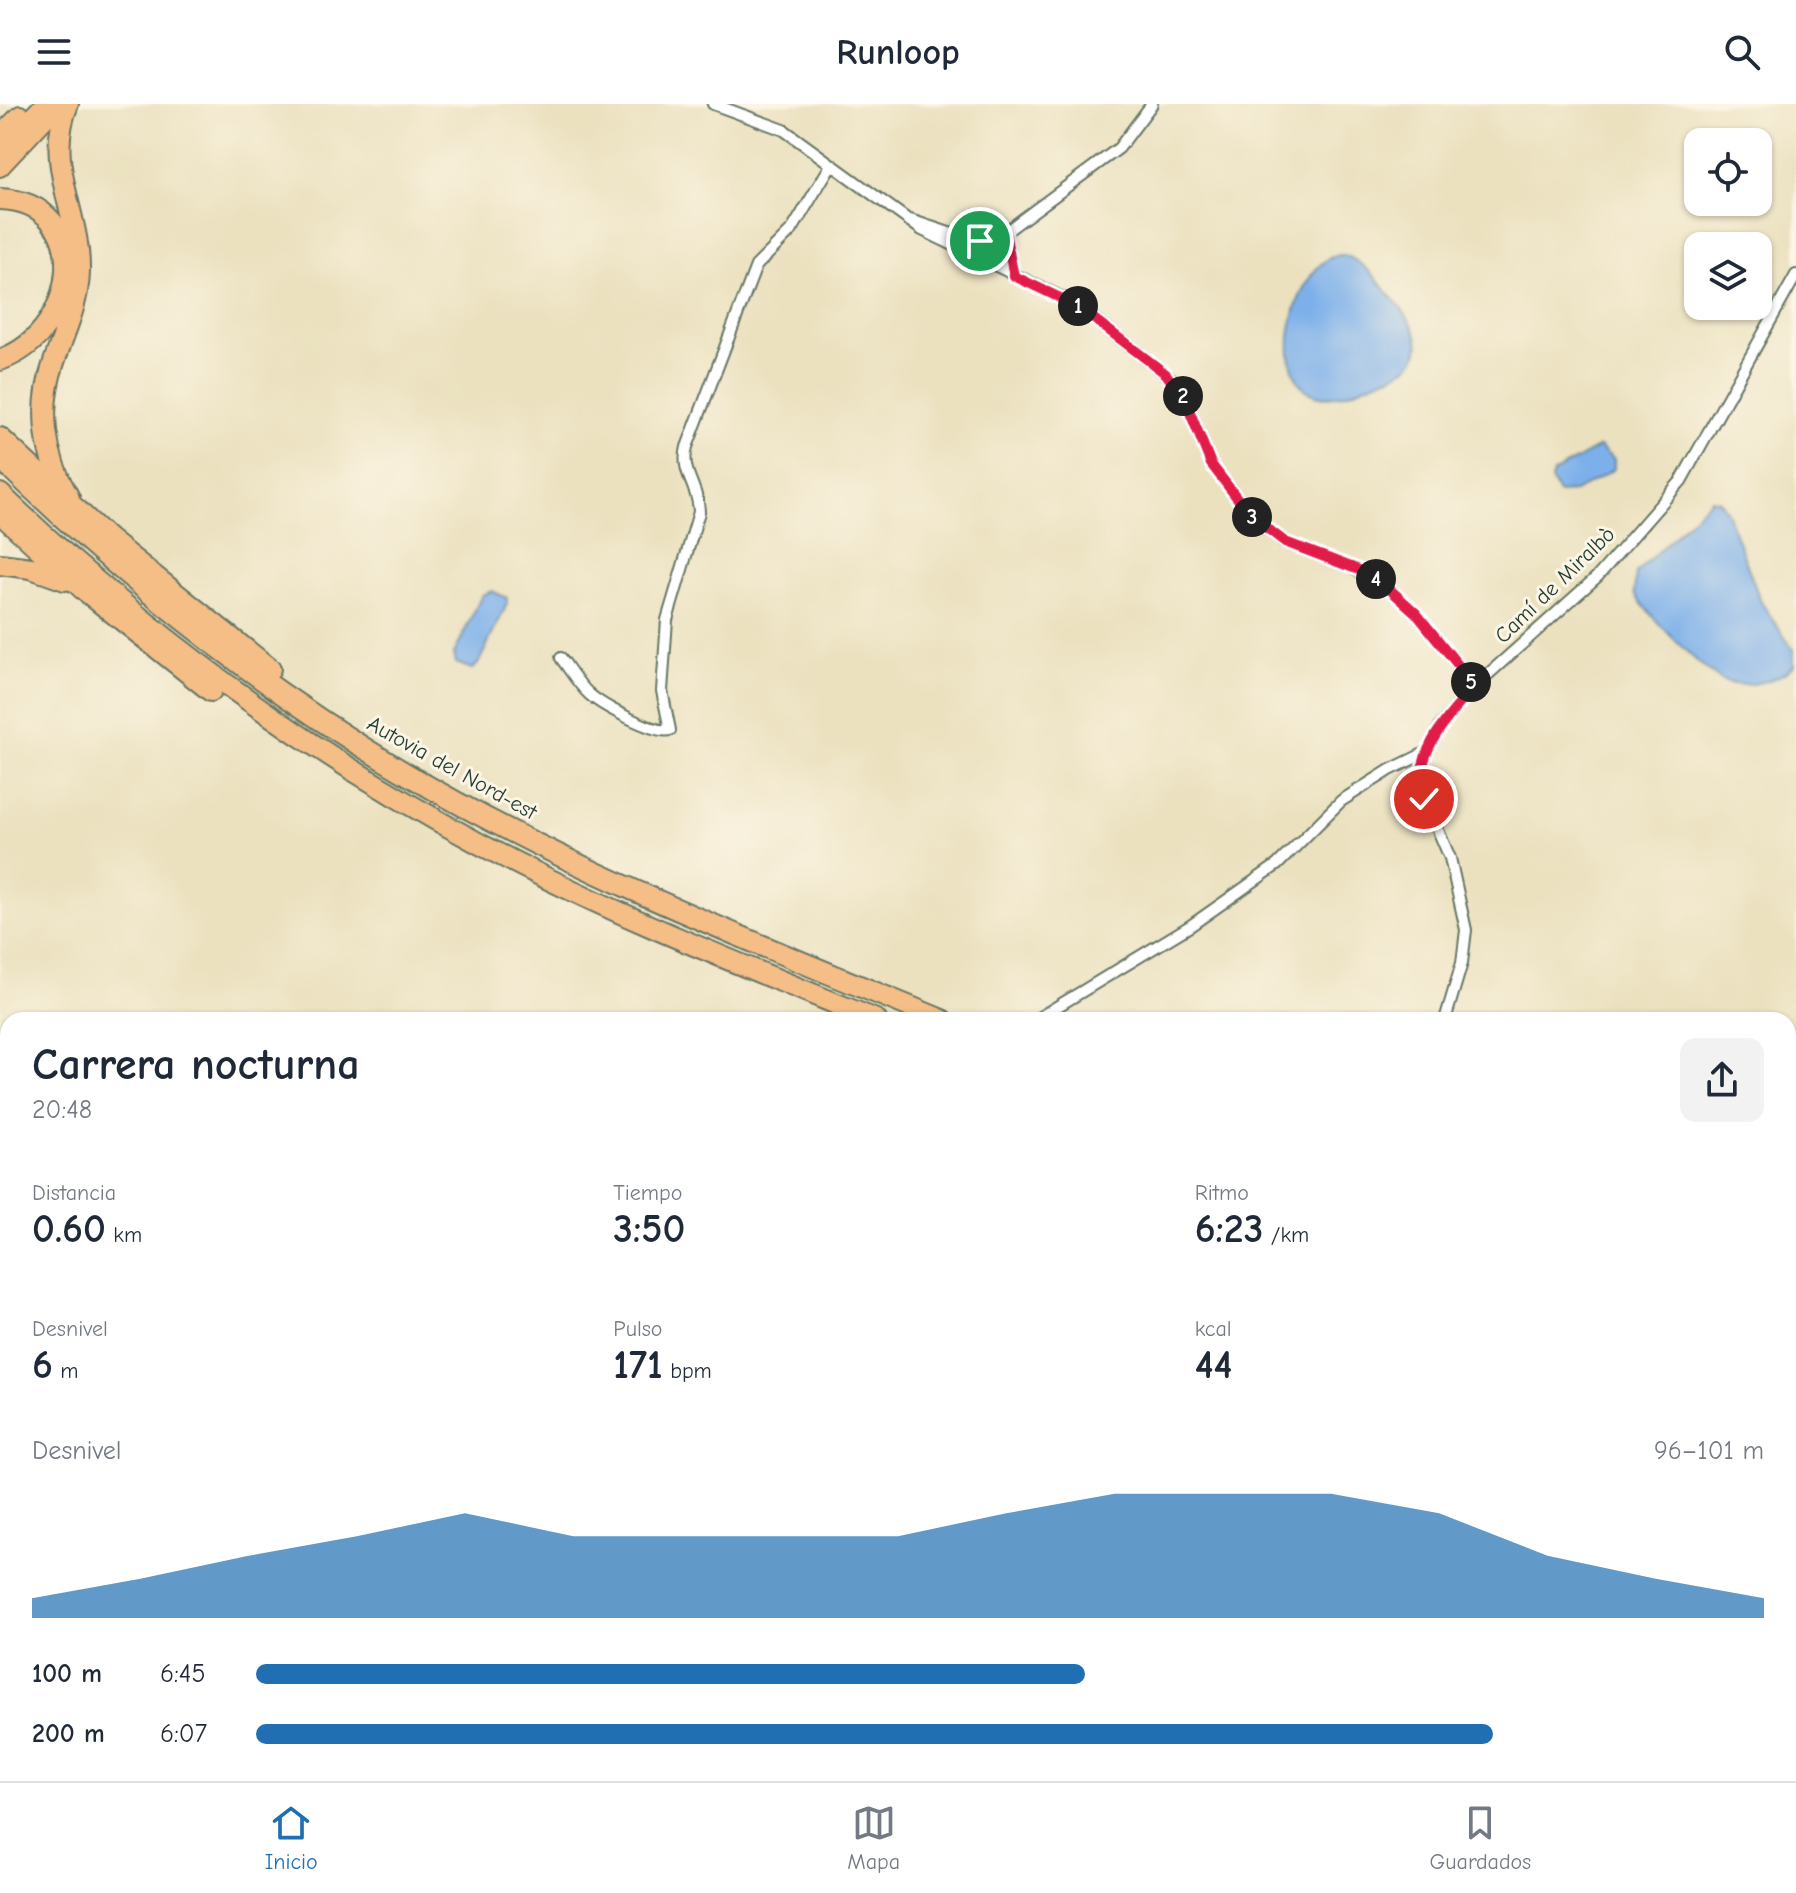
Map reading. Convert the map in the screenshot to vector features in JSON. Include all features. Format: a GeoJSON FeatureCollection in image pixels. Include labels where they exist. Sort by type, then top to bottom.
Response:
{"type":"FeatureCollection","features":[{"type":"Feature","properties":{"kind":"highway"},"geometry":{"type":"LineString","coordinates":[[68,104],[60,130],[58,154],[77,246],[79,273],[74,305],[48,383],[45,424],[54,468],[80,514]]}},
{"type":"Feature","properties":{"kind":"highway"},"geometry":{"type":"LineString","coordinates":[[0,199],[22,203],[43,216],[60,238],[66,264],[65,289],[51,322],[26,348],[0,360]]}},
{"type":"Feature","properties":{"kind":"highway"},"geometry":{"type":"LineString","coordinates":[[0,438],[80,514],[227,636],[337,717],[454,794],[463,804]]}},
{"type":"Feature","properties":{"kind":"highway","name":"Autovia del Nord-est"},"geometry":{"type":"LineString","coordinates":[[0,458],[110,560],[236,661],[369,751],[463,804],[696,918],[923,1012]]}},
{"type":"Feature","properties":{"kind":"highway"},"geometry":{"type":"LineString","coordinates":[[0,494],[153,629],[245,699],[333,758],[437,820],[537,873],[856,1012]]}},
{"type":"Feature","properties":{"kind":"highway"},"geometry":{"type":"LineString","coordinates":[[0,513],[83,589],[216,694],[395,807],[615,918],[726,966],[761,973]]}},
{"type":"Feature","properties":{"kind":"highway"},"geometry":{"type":"LineString","coordinates":[[0,564],[43,571],[83,589]]}},
{"type":"Feature","properties":{"kind":"main road"},"geometry":{"type":"LineString","coordinates":[[0,134],[29,104]]}},
{"type":"Feature","properties":{"kind":"main road"},"geometry":{"type":"LineString","coordinates":[[0,151],[43,104]]}},
{"type":"Feature","properties":{"kind":"main road"},"geometry":{"type":"LineString","coordinates":[[0,168],[60,104]]}},
{"type":"Feature","properties":{"kind":"street"},"geometry":{"type":"LineString","coordinates":[[713,104],[784,130],[908,220],[945,243],[1077,306],[1166,374],[1185,400],[1211,464],[1251,516],[1285,542],[1359,570],[1385,585],[1416,613],[1475,686]]}},
{"type":"Feature","properties":{"kind":"street"},"geometry":{"type":"LineString","coordinates":[[908,220],[973,241],[1005,233],[1119,148],[1152,104]]}},
{"type":"Feature","properties":{"kind":"street"},"geometry":{"type":"LineString","coordinates":[[561,658],[579,683],[599,702],[655,729],[670,730],[662,691],[667,620],[699,512],[685,470],[685,455],[756,266],[767,251],[788,234],[831,165]]}},
{"type":"Feature","properties":{"kind":"street"},"geometry":{"type":"LineString","coordinates":[[1005,233],[1014,276]]}},
{"type":"Feature","properties":{"kind":"street","name":"Camí de Miralbò"},"geometry":{"type":"LineString","coordinates":[[1427,752],[1441,725],[1475,686],[1598,576],[1681,481],[1796,275]]}},
{"type":"Feature","properties":{"kind":"street"},"geometry":{"type":"LineString","coordinates":[[1048,1012],[1203,917],[1277,865],[1341,801],[1390,770],[1427,752]]}},
{"type":"Feature","properties":{"kind":"street"},"geometry":{"type":"LineString","coordinates":[[1427,752],[1421,771],[1422,793],[1450,858],[1465,924],[1462,963],[1447,1012]]}},
{"type":"Feature","properties":{"kind":"water"},"geometry":{"type":"Polygon","coordinates":[[[1344,255],[1370,272],[1400,307],[1415,330],[1418,352],[1413,362],[1385,378],[1344,394],[1320,396],[1302,386],[1293,368],[1290,345],[1293,320],[1300,295],[1312,274],[1327,260],[1344,255]]]}},
{"type":"Feature","properties":{"kind":"water"},"geometry":{"type":"Polygon","coordinates":[[[1599,447],[1614,460],[1614,469],[1575,492],[1558,493],[1551,480],[1553,473],[1599,447]]]}},
{"type":"Feature","properties":{"kind":"water"},"geometry":{"type":"Polygon","coordinates":[[[1711,499],[1720,501],[1727,512],[1761,602],[1794,651],[1794,665],[1780,676],[1741,685],[1724,681],[1676,641],[1634,593],[1636,573],[1711,499]]]}},
{"type":"Feature","properties":{"kind":"water"},"geometry":{"type":"Polygon","coordinates":[[[492,591],[507,598],[507,604],[478,664],[472,669],[456,663],[454,654],[482,595],[492,591]]]}},
{"type":"Feature","properties":{"kind":"route"},"geometry":{"type":"LineString","coordinates":[[980,241],[1005,233],[1014,276],[1077,306],[1166,374],[1185,400],[1211,464],[1251,516],[1285,542],[1359,570],[1385,585],[1416,613],[1475,686],[1441,725],[1427,752],[1421,771],[1424,799]]}}]}
